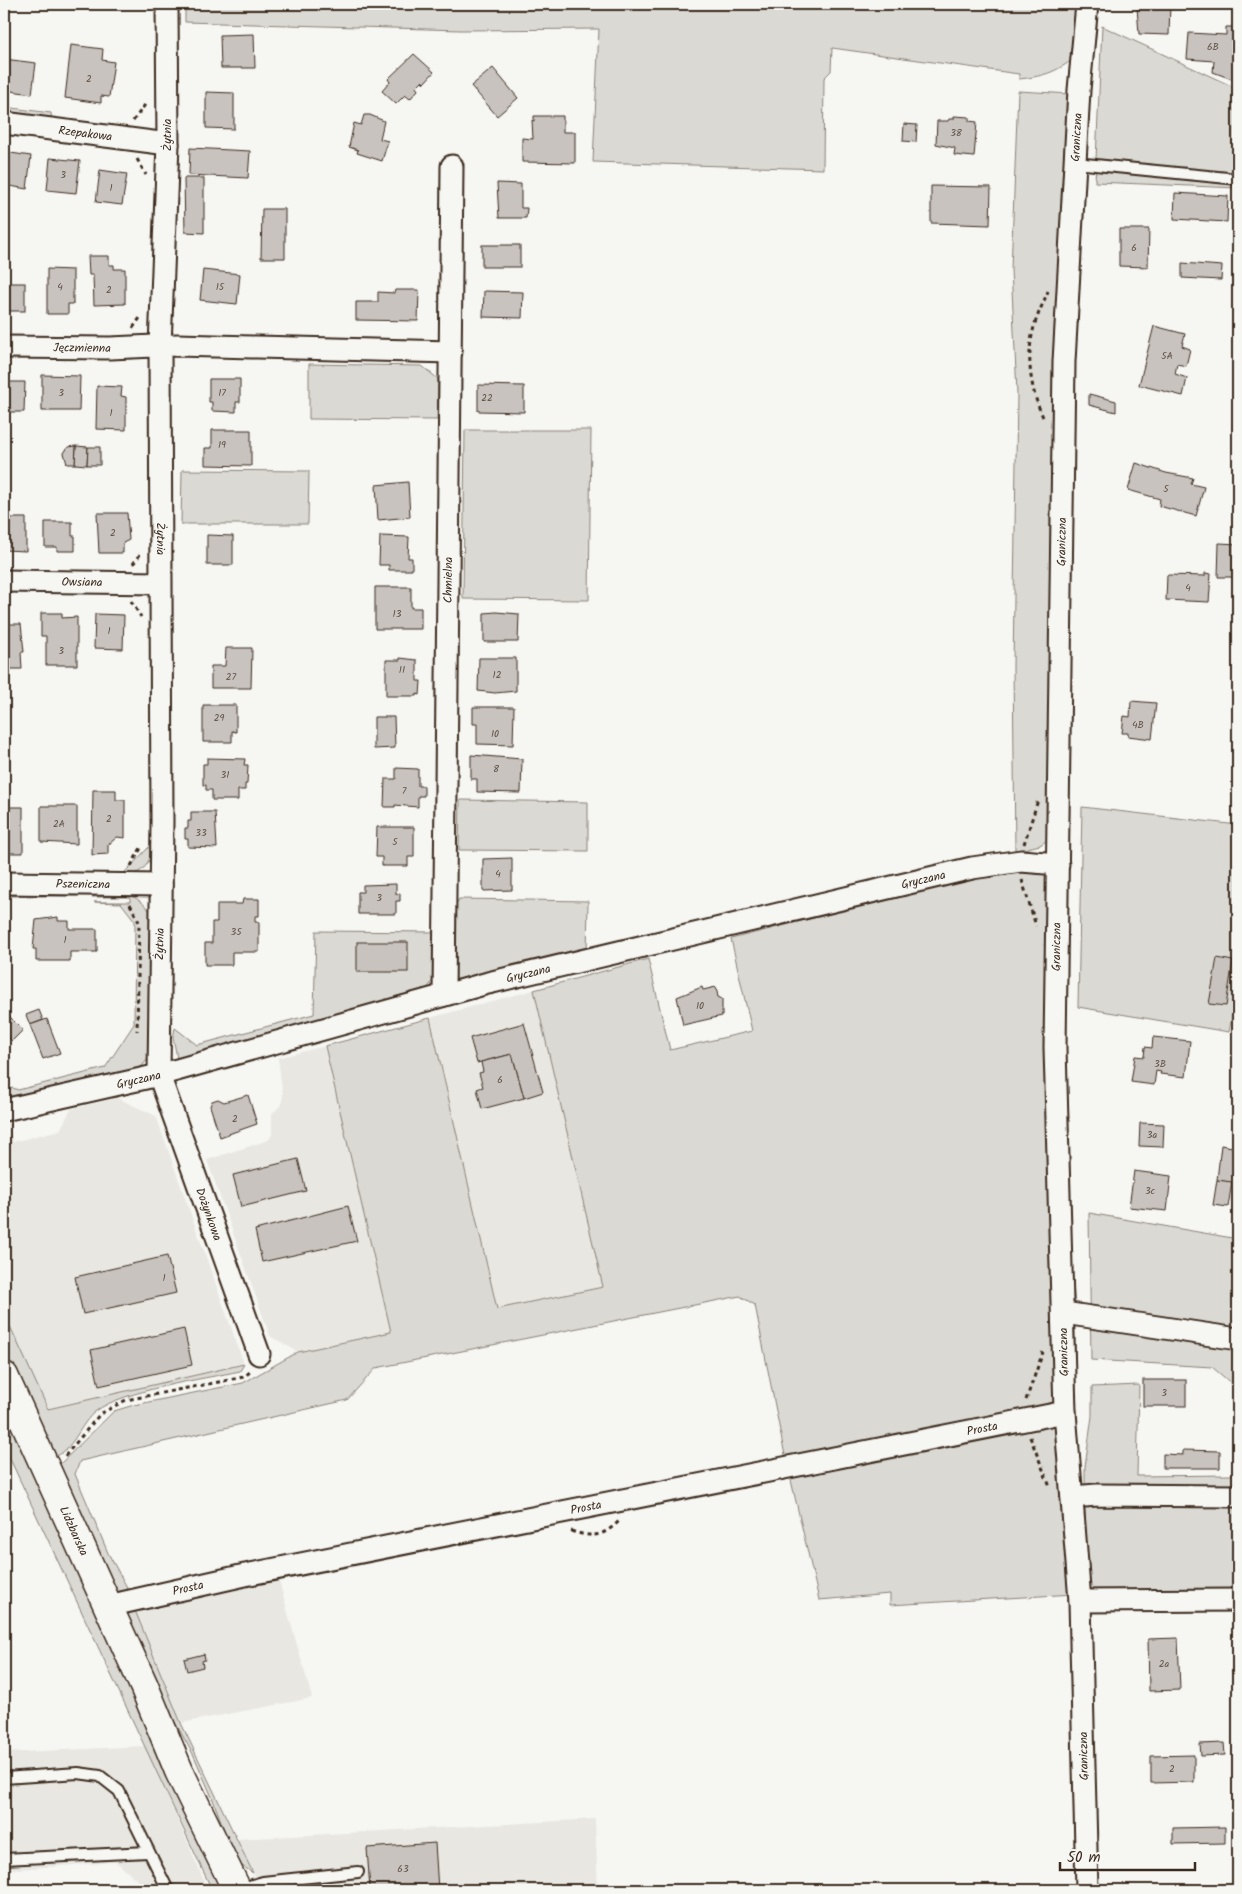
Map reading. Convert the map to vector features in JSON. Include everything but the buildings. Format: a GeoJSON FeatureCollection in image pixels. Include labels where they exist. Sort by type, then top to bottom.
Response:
{"type":"FeatureCollection","features":[{"type":"Feature","properties":{"kind":"main road","name":"Lidzbarska"},"geometry":{"type":"LineString","coordinates":[[4,1376],[144,1686],[179,1771],[234,1886]]}},
{"type":"Feature","properties":{"kind":"street","name":"Żytnia"},"geometry":{"type":"LineString","coordinates":[[159,1075],[162,822],[160,346],[168,144],[167,4]]}},
{"type":"Feature","properties":{"kind":"street","name":"Graniczna"},"geometry":{"type":"LineString","coordinates":[[1086,1890],[1080,1601],[1065,1412],[1064,1314],[1055,1048],[1064,362],[1075,164],[1087,4]]}},
{"type":"Feature","properties":{"kind":"street","name":"Rzepakowa"},"geometry":{"type":"LineString","coordinates":[[4,123],[168,144]]}},
{"type":"Feature","properties":{"kind":"street","name":"Chmielna"},"geometry":{"type":"LineString","coordinates":[[444,995],[452,166]]}},
{"type":"Feature","properties":{"kind":"street","name":"Jęczmienna"},"geometry":{"type":"LineString","coordinates":[[4,346],[160,346],[451,352]]}},
{"type":"Feature","properties":{"kind":"street","name":"Owsiana"},"geometry":{"type":"LineString","coordinates":[[4,581],[160,583]]}},
{"type":"Feature","properties":{"kind":"street","name":"Gryczana"},"geometry":{"type":"LineString","coordinates":[[4,1110],[159,1075],[444,995],[972,868],[1021,860],[1058,864]]}},
{"type":"Feature","properties":{"kind":"street","name":"Pszeniczna"},"geometry":{"type":"LineString","coordinates":[[4,882],[161,885]]}},
{"type":"Feature","properties":{"kind":"street","name":"Dożynkowa"},"geometry":{"type":"LineString","coordinates":[[159,1075],[259,1354]]}},
{"type":"Feature","properties":{"kind":"street"},"geometry":{"type":"LineString","coordinates":[[1064,1314],[1238,1339]]}},
{"type":"Feature","properties":{"kind":"street","name":"Prosta"},"geometry":{"type":"LineString","coordinates":[[108,1606],[255,1573],[1065,1412]]}},
{"type":"Feature","properties":{"kind":"street"},"geometry":{"type":"LineString","coordinates":[[1072,1497],[1097,1494],[1238,1496]]}},
{"type":"Feature","properties":{"kind":"street"},"geometry":{"type":"LineString","coordinates":[[1080,1601],[1238,1600]]}},
{"type":"Feature","properties":{"kind":"lane"},"geometry":{"type":"LineString","coordinates":[[1075,164],[1238,179]]}},
{"type":"Feature","properties":{"kind":"lane"},"geometry":{"type":"LineString","coordinates":[[4,1778],[78,1774],[100,1776],[119,1791],[168,1890]]}},
{"type":"Feature","properties":{"kind":"lane"},"geometry":{"type":"LineString","coordinates":[[4,1859],[148,1852]]}},
{"type":"Feature","properties":{"kind":"lane"},"geometry":{"type":"LineString","coordinates":[[234,1886],[358,1872]]}},
{"type":"Feature","properties":{"kind":"path"},"geometry":{"type":"LineString","coordinates":[[146,185],[146,175],[133,151],[133,121],[147,102],[147,92]]}},
{"type":"Feature","properties":{"kind":"path"},"geometry":{"type":"LineString","coordinates":[[132,347],[133,327],[145,312]]}},
{"type":"Feature","properties":{"kind":"path"},"geometry":{"type":"LineString","coordinates":[[141,618],[128,596],[130,567],[143,551]]}},
{"type":"Feature","properties":{"kind":"path"},"geometry":{"type":"LineString","coordinates":[[129,869],[141,850],[141,840]]}},
{"type":"Feature","properties":{"kind":"path"},"geometry":{"type":"LineString","coordinates":[[128,900],[139,922],[137,1031]]}},
{"type":"Feature","properties":{"kind":"path"},"geometry":{"type":"LineString","coordinates":[[44,1466],[60,1460],[68,1454],[91,1423],[111,1406],[126,1400],[244,1377],[256,1366],[259,1354]]}},
{"type":"Feature","properties":{"kind":"shaded area"},"geometry":{"type":"Polygon","coordinates":[[[185,4],[1085,4],[1080,54],[1052,72],[1029,78],[1019,79],[1019,74],[832,48],[831,71],[824,78],[823,169],[593,162],[599,29],[461,30],[185,22],[185,4]]]}},
{"type":"Feature","properties":{"kind":"shaded area"},"geometry":{"type":"Polygon","coordinates":[[[1102,26],[1238,89],[1238,188],[1095,182],[1102,26]]]}},
{"type":"Feature","properties":{"kind":"shaded area"},"geometry":{"type":"Polygon","coordinates":[[[1018,91],[1071,94],[1049,839],[1040,845],[1015,851],[1013,666],[1017,393],[1011,269],[1018,91]]]}},
{"type":"Feature","properties":{"kind":"shaded area"},"geometry":{"type":"Polygon","coordinates":[[[4,107],[51,113],[52,121],[4,116],[4,107]]]}},
{"type":"Feature","properties":{"kind":"shaded area"},"geometry":{"type":"Polygon","coordinates":[[[309,364],[422,366],[438,379],[437,420],[309,419],[309,364]]]}},
{"type":"Feature","properties":{"kind":"shaded area"},"geometry":{"type":"Polygon","coordinates":[[[465,430],[591,430],[589,600],[463,599],[465,430]]]}},
{"type":"Feature","properties":{"kind":"shaded area"},"geometry":{"type":"Polygon","coordinates":[[[182,470],[309,471],[308,524],[181,524],[182,470]]]}},
{"type":"Feature","properties":{"kind":"shaded area"},"geometry":{"type":"Polygon","coordinates":[[[460,800],[588,802],[588,851],[459,850],[460,800]]]}},
{"type":"Feature","properties":{"kind":"shaded area"},"geometry":{"type":"Polygon","coordinates":[[[1082,807],[1238,825],[1238,986],[1229,1032],[1078,1007],[1082,807]]]}},
{"type":"Feature","properties":{"kind":"shaded area"},"geometry":{"type":"Polygon","coordinates":[[[152,846],[150,856],[143,869],[125,875],[108,874],[124,873],[152,846]]]}},
{"type":"Feature","properties":{"kind":"shaded area"},"geometry":{"type":"Polygon","coordinates":[[[1044,862],[1054,867],[1069,1230],[1075,1309],[1074,1594],[890,1605],[890,1594],[819,1600],[783,1446],[755,1305],[740,1296],[376,1368],[347,1400],[80,1461],[75,1474],[108,1553],[129,1591],[122,1593],[111,1591],[56,1468],[114,1411],[134,1405],[243,1383],[298,1352],[391,1332],[325,1046],[430,1018],[497,1309],[603,1287],[534,990],[648,959],[670,1050],[752,1031],[731,939],[930,888],[1044,862]]]}},
{"type":"Feature","properties":{"kind":"shaded area"},"geometry":{"type":"Polygon","coordinates":[[[95,892],[134,897],[146,906],[152,914],[151,1055],[139,1070],[4,1101],[4,1092],[13,1088],[18,1090],[105,1068],[134,1024],[135,921],[121,903],[94,902],[130,902],[130,897],[92,897],[95,892]]]}},
{"type":"Feature","properties":{"kind":"shaded area"},"geometry":{"type":"Polygon","coordinates":[[[4,893],[73,893],[77,896],[4,896],[4,893]]]}},
{"type":"Feature","properties":{"kind":"shaded area"},"geometry":{"type":"Polygon","coordinates":[[[459,899],[588,901],[587,955],[461,981],[456,979],[451,971],[453,910],[459,899]]]}},
{"type":"Feature","properties":{"kind":"shaded area"},"geometry":{"type":"Polygon","coordinates":[[[316,931],[436,932],[434,979],[427,989],[184,1060],[177,1058],[173,1037],[175,1028],[197,1045],[314,1014],[316,931]]]}},
{"type":"Feature","properties":{"kind":"shaded area"},"geometry":{"type":"Polygon","coordinates":[[[534,990],[604,1287],[497,1310],[430,1018],[534,990]]]}},
{"type":"Feature","properties":{"kind":"shaded area"},"geometry":{"type":"Polygon","coordinates":[[[325,1046],[391,1332],[298,1352],[270,1336],[207,1160],[269,1140],[272,1134],[272,1114],[281,1105],[283,1096],[278,1058],[325,1046]]]}},
{"type":"Feature","properties":{"kind":"shaded area"},"geometry":{"type":"Polygon","coordinates":[[[117,1098],[156,1116],[244,1364],[48,1409],[4,1313],[4,1120],[8,1119],[13,1142],[60,1130],[71,1109],[117,1098]]]}},
{"type":"Feature","properties":{"kind":"shaded area"},"geometry":{"type":"Polygon","coordinates":[[[1089,1213],[1238,1239],[1238,1389],[1212,1367],[1091,1360],[1089,1213]]]}},
{"type":"Feature","properties":{"kind":"shaded area"},"geometry":{"type":"Polygon","coordinates":[[[4,1313],[48,1409],[244,1364],[240,1371],[144,1391],[109,1404],[90,1416],[66,1450],[52,1458],[4,1352],[4,1313]]]}},
{"type":"Feature","properties":{"kind":"shaded area"},"geometry":{"type":"Polygon","coordinates":[[[1139,1385],[1137,1476],[1232,1475],[1238,1464],[1238,1596],[1088,1593],[1085,1586],[1085,1467],[1092,1416],[1092,1387],[1139,1385]]]}},
{"type":"Feature","properties":{"kind":"shaded area"},"geometry":{"type":"Polygon","coordinates":[[[4,1408],[225,1890],[212,1890],[4,1446],[4,1408]]]}},
{"type":"Feature","properties":{"kind":"shaded area"},"geometry":{"type":"Polygon","coordinates":[[[276,1571],[312,1698],[181,1723],[134,1608],[276,1571]]]}},
{"type":"Feature","properties":{"kind":"shaded area"},"geometry":{"type":"Polygon","coordinates":[[[134,1608],[181,1723],[253,1873],[236,1862],[212,1797],[194,1756],[163,1701],[125,1618],[134,1608]]]}},
{"type":"Feature","properties":{"kind":"shaded area"},"geometry":{"type":"Polygon","coordinates":[[[146,1746],[208,1890],[149,1890],[116,1862],[4,1870],[4,1753],[146,1746]]]}},
{"type":"Feature","properties":{"kind":"shaded area"},"geometry":{"type":"Polygon","coordinates":[[[595,1819],[598,1890],[261,1890],[237,1839],[595,1819]]]}}]}
